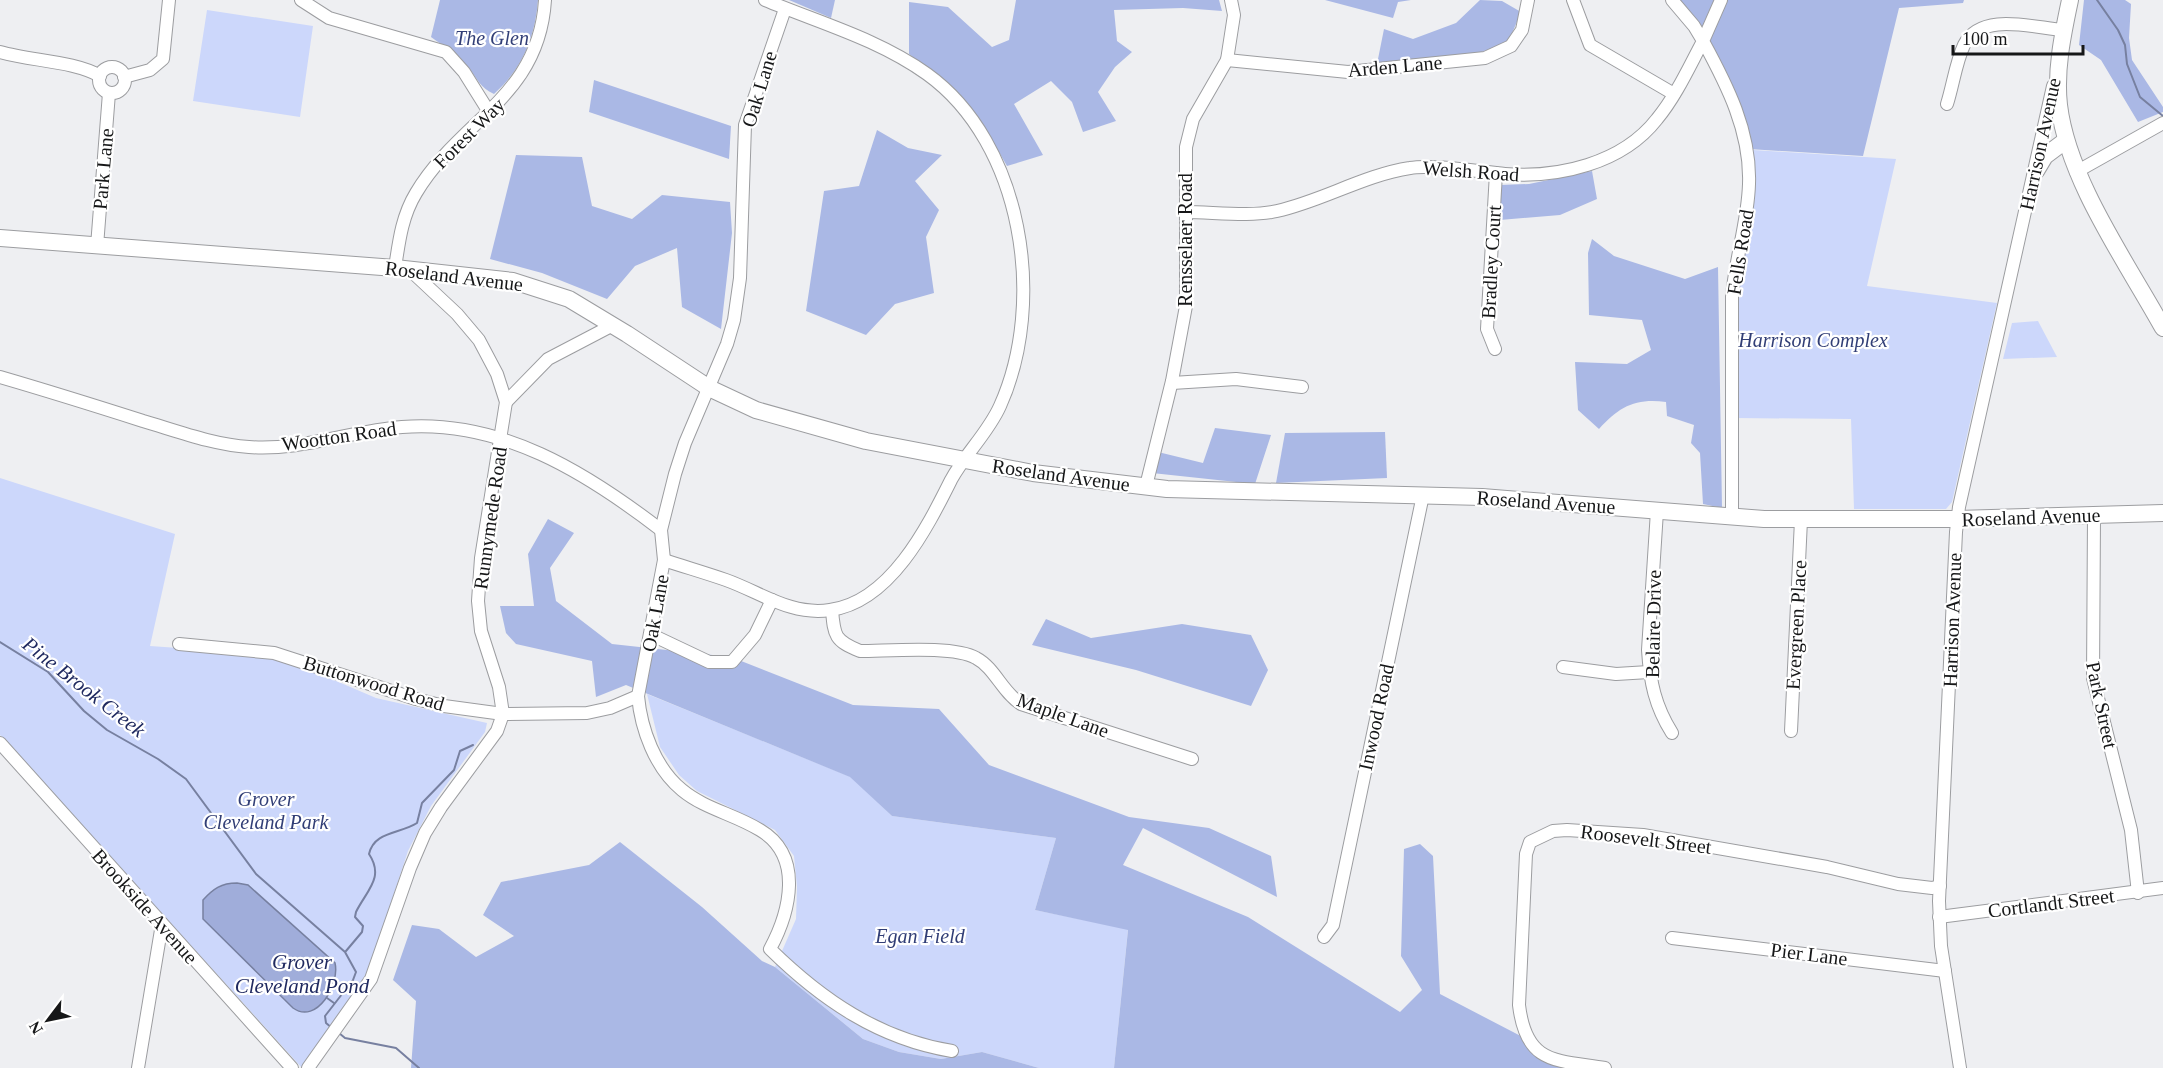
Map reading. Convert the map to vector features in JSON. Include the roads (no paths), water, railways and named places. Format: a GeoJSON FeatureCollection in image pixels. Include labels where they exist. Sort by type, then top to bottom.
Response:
{"type":"FeatureCollection","features":[{"type":"Feature","properties":{"kind":"main road"},"geometry":{"type":"LineString","coordinates":[[2070,0],[2063,34],[2058,102],[2065,141],[2076,172],[2163,328]]}},
{"type":"Feature","properties":{"kind":"main road"},"geometry":{"type":"LineString","coordinates":[[2036,171],[2045,156],[2065,141]]}},
{"type":"Feature","properties":{"kind":"main road","name":"Roseland Avenue"},"geometry":{"type":"LineString","coordinates":[[0,238],[459,273],[534,285],[569,299],[709,388],[756,410],[866,441],[962,462],[1146,486],[1482,497],[1732,517],[1801,520],[1957,519],[2163,513]]}},
{"type":"Feature","properties":{"kind":"street"},"geometry":{"type":"LineString","coordinates":[[124,77],[150,70],[163,59],[169,0]]}},
{"type":"Feature","properties":{"kind":"street"},"geometry":{"type":"LineString","coordinates":[[300,0],[329,18],[446,52],[464,72],[489,112]]}},
{"type":"Feature","properties":{"kind":"street","name":"Forest Way"},"geometry":{"type":"LineString","coordinates":[[403,269],[402,226],[416,192],[435,166],[507,95],[526,67],[539,37],[545,0]]}},
{"type":"Feature","properties":{"kind":"street"},"geometry":{"type":"LineString","coordinates":[[664,560],[728,580],[794,609],[832,610],[862,597],[886,579],[923,536],[962,462],[1000,406],[1011,376],[1018,346],[1022,309],[1021,254],[1015,209],[1000,167],[974,123],[961,106],[930,75],[875,43],[765,0]]}},
{"type":"Feature","properties":{"kind":"street","name":"Rensselaer Road"},"geometry":{"type":"LineString","coordinates":[[1146,486],[1172,383],[1186,306],[1184,172],[1193,119],[1227,60],[1234,15],[1232,0]]}},
{"type":"Feature","properties":{"kind":"street","name":"Arden Lane"},"geometry":{"type":"LineString","coordinates":[[1227,60],[1348,72],[1485,58],[1511,46],[1522,30],[1528,0]]}},
{"type":"Feature","properties":{"kind":"street"},"geometry":{"type":"LineString","coordinates":[[1573,0],[1590,45],[1674,94]]}},
{"type":"Feature","properties":{"kind":"street","name":"Fells Road"},"geometry":{"type":"LineString","coordinates":[[1672,0],[1694,26],[1729,92],[1741,123],[1749,159],[1746,208],[1735,262],[1732,297],[1732,517]]}},
{"type":"Feature","properties":{"kind":"street"},"geometry":{"type":"LineString","coordinates":[[1703,41],[1721,0]]}},
{"type":"Feature","properties":{"kind":"street","name":"Oak Lane"},"geometry":{"type":"LineString","coordinates":[[785,9],[745,125],[740,278],[728,344],[685,444],[662,530],[664,560],[652,634],[638,696],[646,735],[670,778],[702,804],[762,831],[782,852],[789,875],[789,904],[783,924],[770,949],[812,988],[878,1029],[906,1041],[952,1051]]}},
{"type":"Feature","properties":{"kind":"street"},"geometry":{"type":"LineString","coordinates":[[1947,104],[1963,47],[1979,29],[1994,24],[2063,34]]}},
{"type":"Feature","properties":{"kind":"street","name":"Harrison Avenue"},"geometry":{"type":"LineString","coordinates":[[1960,1068],[1939,917],[1957,519],[2036,171],[2063,34]]}},
{"type":"Feature","properties":{"kind":"street","name":"Welsh Road"},"geometry":{"type":"LineString","coordinates":[[1186,212],[1274,212],[1362,181],[1412,167],[1532,176],[1569,170],[1600,161],[1633,140],[1656,121],[1674,94],[1703,41]]}},
{"type":"Feature","properties":{"kind":"street"},"geometry":{"type":"LineString","coordinates":[[0,52],[27,60],[86,68],[100,76]]}},
{"type":"Feature","properties":{"kind":"street"},"geometry":{"type":"LineString","coordinates":[[107,68],[122,72],[124,77],[119,91],[108,93],[100,86],[100,76],[107,68]]}},
{"type":"Feature","properties":{"kind":"street","name":"Park Lane"},"geometry":{"type":"LineString","coordinates":[[97,246],[108,93]]}},
{"type":"Feature","properties":{"kind":"street"},"geometry":{"type":"LineString","coordinates":[[2076,172],[2163,123]]}},
{"type":"Feature","properties":{"kind":"street","name":"Bradley Court"},"geometry":{"type":"LineString","coordinates":[[1495,349],[1487,329],[1496,173]]}},
{"type":"Feature","properties":{"kind":"street","name":"Runnymede Road"},"geometry":{"type":"LineString","coordinates":[[403,269],[445,301],[479,340],[497,374],[506,402],[481,558],[478,601],[482,631],[499,687],[503,714]]}},
{"type":"Feature","properties":{"kind":"street"},"geometry":{"type":"LineString","coordinates":[[506,402],[548,359],[613,325]]}},
{"type":"Feature","properties":{"kind":"street","name":"Wootton Road"},"geometry":{"type":"LineString","coordinates":[[0,377],[168,429],[249,447],[290,446],[401,427],[443,428],[501,440],[533,450],[578,472],[621,499],[662,530]]}},
{"type":"Feature","properties":{"kind":"street"},"geometry":{"type":"LineString","coordinates":[[1172,383],[1236,379],[1302,387]]}},
{"type":"Feature","properties":{"kind":"street","name":"Inwood Road"},"geometry":{"type":"LineString","coordinates":[[1324,937],[1333,925],[1423,495]]}},
{"type":"Feature","properties":{"kind":"street","name":"Belaire Drive"},"geometry":{"type":"LineString","coordinates":[[1657,511],[1649,672],[1658,707],[1672,733]]}},
{"type":"Feature","properties":{"kind":"street","name":"Park Street"},"geometry":{"type":"LineString","coordinates":[[2094,516],[2093,678],[2131,830],[2138,892]]}},
{"type":"Feature","properties":{"kind":"street","name":"Evergreen Place"},"geometry":{"type":"LineString","coordinates":[[1791,731],[1801,520]]}},
{"type":"Feature","properties":{"kind":"street"},"geometry":{"type":"LineString","coordinates":[[652,634],[709,662],[732,662],[755,635],[772,600]]}},
{"type":"Feature","properties":{"kind":"street","name":"Maple Lane"},"geometry":{"type":"LineString","coordinates":[[832,610],[834,631],[841,643],[860,651],[958,652],[976,658],[993,672],[1010,697],[1021,704],[1192,759]]}},
{"type":"Feature","properties":{"kind":"street","name":"Buttonwood Road"},"geometry":{"type":"LineString","coordinates":[[179,644],[274,653],[416,699],[444,706],[503,714],[587,713],[603,710],[638,696]]}},
{"type":"Feature","properties":{"kind":"street"},"geometry":{"type":"LineString","coordinates":[[1563,667],[1616,674],[1649,672]]}},
{"type":"Feature","properties":{"kind":"street"},"geometry":{"type":"LineString","coordinates":[[308,1068],[376,970],[410,868],[432,820],[497,731],[503,714]]}},
{"type":"Feature","properties":{"kind":"street","name":"Brookside Avenue"},"geometry":{"type":"LineString","coordinates":[[0,743],[292,1068]]}},
{"type":"Feature","properties":{"kind":"street","name":"Roosevelt Street"},"geometry":{"type":"LineString","coordinates":[[1605,1068],[1553,1059],[1539,1052],[1526,1038],[1521,1027],[1519,1005],[1526,854],[1530,842],[1540,836],[1568,830],[1643,835],[1827,867],[1898,884],[1932,888],[1940,886]]}},
{"type":"Feature","properties":{"kind":"street","name":"Cortlandt Street"},"geometry":{"type":"LineString","coordinates":[[1939,917],[2163,888]]}},
{"type":"Feature","properties":{"kind":"street"},"geometry":{"type":"LineString","coordinates":[[138,1068],[162,924]]}},
{"type":"Feature","properties":{"kind":"street","name":"Pier Lane"},"geometry":{"type":"LineString","coordinates":[[1672,938],[1946,971]]}},
{"type":"Feature","properties":{"kind":"water","name":"Grover Cleveland Pond"},"geometry":{"type":"Polygon","coordinates":[[[237,883],[248,885],[335,963],[334,981],[325,1000],[318,1007],[302,1012],[293,1008],[203,919],[203,900],[218,887],[237,883]]]}},
{"type":"Feature","properties":{"kind":"waterway"},"geometry":{"type":"LineString","coordinates":[[2097,0],[2118,30],[2125,45],[2127,64],[2140,97],[2163,116]]}},
{"type":"Feature","properties":{"kind":"waterway","name":"Pine Brook Creek"},"geometry":{"type":"LineString","coordinates":[[0,642],[48,672],[84,711],[107,730],[158,759],[186,779],[256,874],[345,952],[356,972],[353,980],[325,1016],[326,1023],[332,1028]]}},
{"type":"Feature","properties":{"kind":"waterway"},"geometry":{"type":"LineString","coordinates":[[346,951],[362,932],[363,926],[355,917],[375,877],[369,854],[372,847],[382,837],[417,823],[422,803],[454,770],[460,751],[473,745]]}},
{"type":"Feature","properties":{"kind":"waterway"},"geometry":{"type":"LineString","coordinates":[[327,998],[334,1003]]}},
{"type":"Feature","properties":{"kind":"waterway","name":"Pine Brook Creek"},"geometry":{"type":"LineString","coordinates":[[339,1033],[345,1038],[396,1048],[419,1068]]}},
{"type":"Feature","properties":{"kind":"park label","name":"The Glen"},"geometry":{"type":"Point","coordinates":[492,38]}},
{"type":"Feature","properties":{"kind":"park label","name":"Harrison Complex"},"geometry":{"type":"Point","coordinates":[1813,340]}},
{"type":"Feature","properties":{"kind":"park label","name":"Grover Cleveland Park"},"geometry":{"type":"Point","coordinates":[266,810]}},
{"type":"Feature","properties":{"kind":"park label","name":"Egan Field"},"geometry":{"type":"Point","coordinates":[920,936]}}]}
